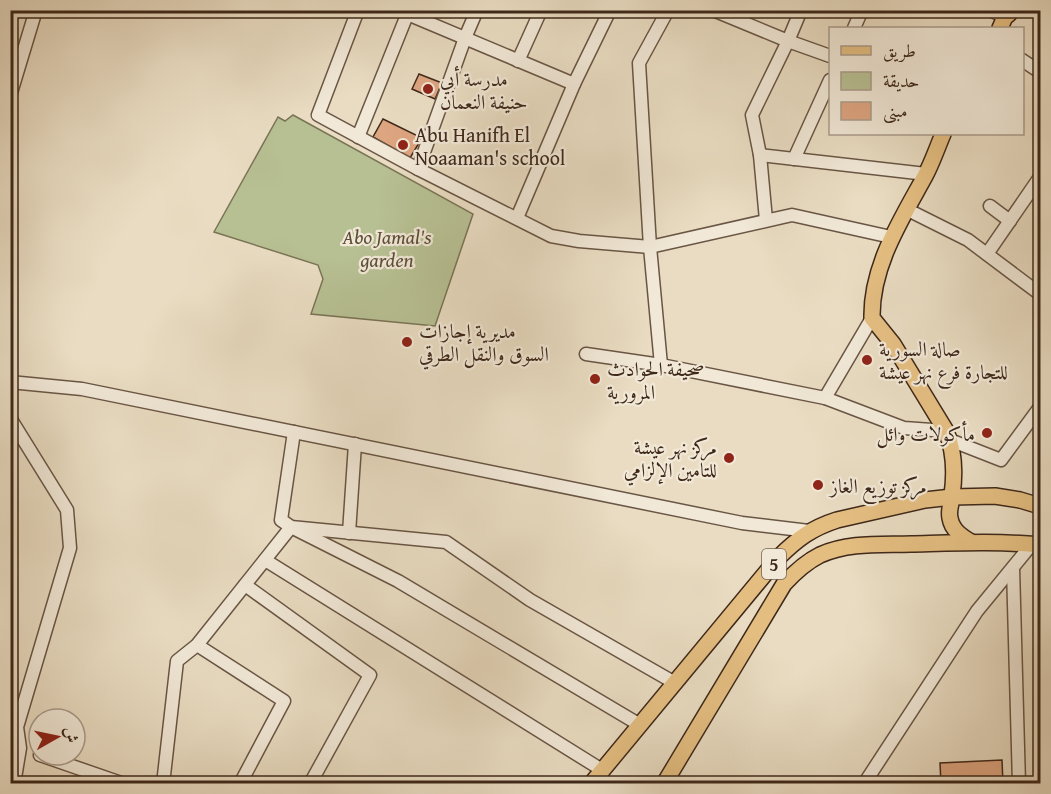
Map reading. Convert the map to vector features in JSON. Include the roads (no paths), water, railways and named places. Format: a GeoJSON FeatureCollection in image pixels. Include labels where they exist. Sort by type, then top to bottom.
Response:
{"type":"FeatureCollection","features":[{"type":"Feature","properties":{"kind":"main road"},"geometry":{"type":"LineString","coordinates":[[943,135],[926,174],[891,237],[874,289],[872,318],[893,344],[948,435],[952,458],[950,518],[954,528],[962,537],[971,542]]}},
{"type":"Feature","properties":{"kind":"main road","name":"5"},"geometry":{"type":"LineString","coordinates":[[591,783],[779,557],[809,531],[837,520],[925,500],[952,497],[995,496],[1041,506]]}},
{"type":"Feature","properties":{"kind":"main road","name":"5"},"geometry":{"type":"LineString","coordinates":[[664,783],[784,584],[799,568],[820,555],[843,548],[866,545],[971,542],[1036,545]]}},
{"type":"Feature","properties":{"kind":"street"},"geometry":{"type":"LineString","coordinates":[[10,96],[36,10]]}},
{"type":"Feature","properties":{"kind":"street"},"geometry":{"type":"LineString","coordinates":[[358,10],[318,115],[418,169],[551,236],[579,242],[650,247],[792,215],[891,237]]}},
{"type":"Feature","properties":{"kind":"street"},"geometry":{"type":"LineString","coordinates":[[418,169],[477,10]]}},
{"type":"Feature","properties":{"kind":"street"},"geometry":{"type":"LineString","coordinates":[[518,61],[541,10]]}},
{"type":"Feature","properties":{"kind":"street"},"geometry":{"type":"LineString","coordinates":[[517,218],[574,84],[610,10]]}},
{"type":"Feature","properties":{"kind":"street"},"geometry":{"type":"LineString","coordinates":[[662,365],[650,247],[639,63],[668,10]]}},
{"type":"Feature","properties":{"kind":"street"},"geometry":{"type":"LineString","coordinates":[[713,10],[736,15],[788,41],[829,55]]}},
{"type":"Feature","properties":{"kind":"street"},"geometry":{"type":"LineString","coordinates":[[766,220],[760,154],[752,115],[801,10]]}},
{"type":"Feature","properties":{"kind":"street"},"geometry":{"type":"LineString","coordinates":[[854,27],[862,10]]}},
{"type":"Feature","properties":{"kind":"street"},"geometry":{"type":"LineString","coordinates":[[990,10],[1007,16]]}},
{"type":"Feature","properties":{"kind":"street"},"geometry":{"type":"LineString","coordinates":[[358,137],[404,12],[574,84]]}},
{"type":"Feature","properties":{"kind":"street"},"geometry":{"type":"LineString","coordinates":[[1024,61],[1041,72]]}},
{"type":"Feature","properties":{"kind":"street"},"geometry":{"type":"LineString","coordinates":[[794,159],[829,84]]}},
{"type":"Feature","properties":{"kind":"street"},"geometry":{"type":"LineString","coordinates":[[760,154],[926,174]]}},
{"type":"Feature","properties":{"kind":"street"},"geometry":{"type":"LineString","coordinates":[[987,254],[1041,177]]}},
{"type":"Feature","properties":{"kind":"street"},"geometry":{"type":"LineString","coordinates":[[990,206],[1010,220]]}},
{"type":"Feature","properties":{"kind":"street"},"geometry":{"type":"LineString","coordinates":[[906,209],[968,240],[1041,294]]}},
{"type":"Feature","properties":{"kind":"street"},"geometry":{"type":"LineString","coordinates":[[825,398],[872,318]]}},
{"type":"Feature","properties":{"kind":"street"},"geometry":{"type":"LineString","coordinates":[[586,354],[662,365],[825,398],[904,428],[948,435],[1001,460],[1041,407]]}},
{"type":"Feature","properties":{"kind":"street"},"geometry":{"type":"LineString","coordinates":[[10,382],[82,389],[742,523],[809,531]]}},
{"type":"Feature","properties":{"kind":"street"},"geometry":{"type":"LineString","coordinates":[[10,418],[67,510],[70,548],[14,726],[20,748],[14,783]]}},
{"type":"Feature","properties":{"kind":"street"},"geometry":{"type":"LineString","coordinates":[[294,432],[281,520],[398,581],[640,725]]}},
{"type":"Feature","properties":{"kind":"street"},"geometry":{"type":"LineString","coordinates":[[350,533],[355,444]]}},
{"type":"Feature","properties":{"kind":"street"},"geometry":{"type":"LineString","coordinates":[[291,527],[446,542],[530,600],[675,683]]}},
{"type":"Feature","properties":{"kind":"street"},"geometry":{"type":"LineString","coordinates":[[163,783],[177,661],[197,645],[291,527]]}},
{"type":"Feature","properties":{"kind":"street"},"geometry":{"type":"LineString","coordinates":[[864,783],[977,611],[1013,568],[1036,545]]}},
{"type":"Feature","properties":{"kind":"street"},"geometry":{"type":"LineString","coordinates":[[265,560],[602,770]]}},
{"type":"Feature","properties":{"kind":"street"},"geometry":{"type":"LineString","coordinates":[[1013,568],[1019,783]]}},
{"type":"Feature","properties":{"kind":"street"},"geometry":{"type":"LineString","coordinates":[[245,585],[370,675],[310,783]]}},
{"type":"Feature","properties":{"kind":"street"},"geometry":{"type":"LineString","coordinates":[[197,645],[285,701],[240,783]]}},
{"type":"Feature","properties":{"kind":"street"},"geometry":{"type":"LineString","coordinates":[[20,748],[27,751]]}},
{"type":"Feature","properties":{"kind":"street"},"geometry":{"type":"LineString","coordinates":[[75,767],[124,783]]}},
{"type":"Feature","properties":{"kind":"place","name":"مدرسة أبي حنيفة النعمان"},"geometry":{"type":"Point","coordinates":[428,89]}},
{"type":"Feature","properties":{"kind":"place","name":"Abu Hanifh El Noaaman's school"},"geometry":{"type":"Point","coordinates":[403,145]}},
{"type":"Feature","properties":{"kind":"place","name":"مديرية إجازات السوق والنقل الطرقي"},"geometry":{"type":"Point","coordinates":[407,342]}},
{"type":"Feature","properties":{"kind":"place","name":"صالة السورية للتجارة فرع نهر عيشة"},"geometry":{"type":"Point","coordinates":[867,360]}},
{"type":"Feature","properties":{"kind":"place","name":"صحيفة الحوادث المرورية"},"geometry":{"type":"Point","coordinates":[595,379]}},
{"type":"Feature","properties":{"kind":"place","name":"مأكولات وائل"},"geometry":{"type":"Point","coordinates":[987,433]}},
{"type":"Feature","properties":{"kind":"place","name":"مركز نهر عيشة للتامين الإلزامي"},"geometry":{"type":"Point","coordinates":[729,458]}},
{"type":"Feature","properties":{"kind":"place","name":"مركز توزيع الغاز"},"geometry":{"type":"Point","coordinates":[818,485]}},
{"type":"Feature","properties":{"kind":"park label","name":"Abo Jamal's garden"},"geometry":{"type":"Point","coordinates":[387,248]}}]}
